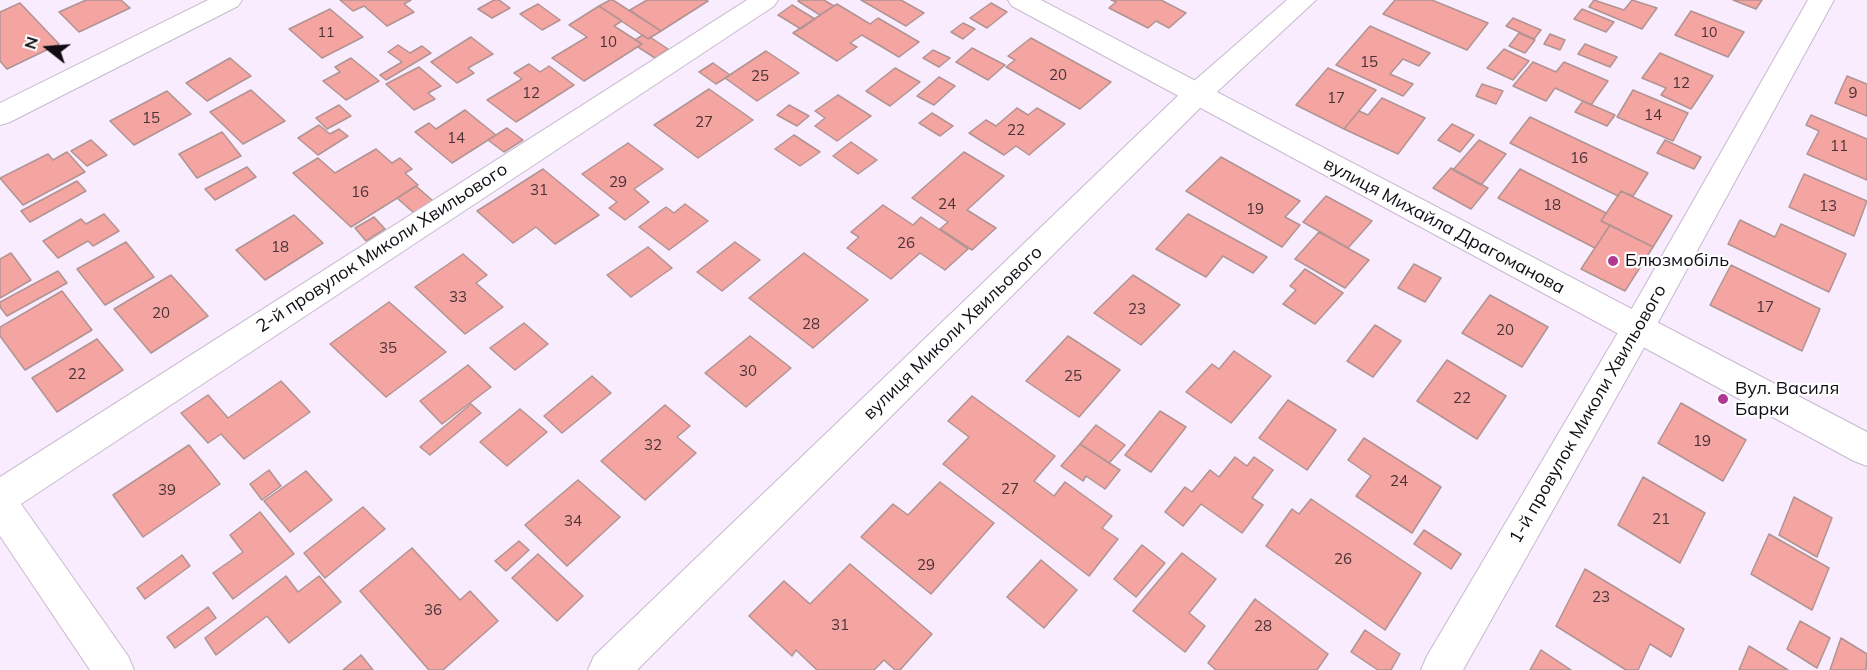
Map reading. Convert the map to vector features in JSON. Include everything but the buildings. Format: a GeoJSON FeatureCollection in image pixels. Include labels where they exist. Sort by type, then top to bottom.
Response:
{"type":"FeatureCollection","features":[{"type":"Feature","properties":{"kind":"street"},"geometry":{"type":"LineString","coordinates":[[0,115],[229,0]]}},
{"type":"Feature","properties":{"kind":"street","name":"2-й провулок Миколи Хвильового"},"geometry":{"type":"LineString","coordinates":[[0,497],[765,0]]}},
{"type":"Feature","properties":{"kind":"street","name":"вулиця Михайла Драгоманова"},"geometry":{"type":"LineString","coordinates":[[1021,0],[1867,450]]}},
{"type":"Feature","properties":{"kind":"street","name":"вулиця Миколи Хвильового"},"geometry":{"type":"LineString","coordinates":[[608,670],[1196,95],[1303,0]]}},
{"type":"Feature","properties":{"kind":"street","name":"1-й провулок Миколи Хвильового"},"geometry":{"type":"LineString","coordinates":[[1441,670],[1638,328],[1821,0]]}},
{"type":"Feature","properties":{"kind":"street"},"geometry":{"type":"LineString","coordinates":[[0,505],[114,670]]}},
{"type":"Feature","properties":{"kind":"place","name":"Блюзмобіль"},"geometry":{"type":"Point","coordinates":[1613,261]}},
{"type":"Feature","properties":{"kind":"place","name":"Вул. Василя Барки"},"geometry":{"type":"Point","coordinates":[1723,399]}}]}
